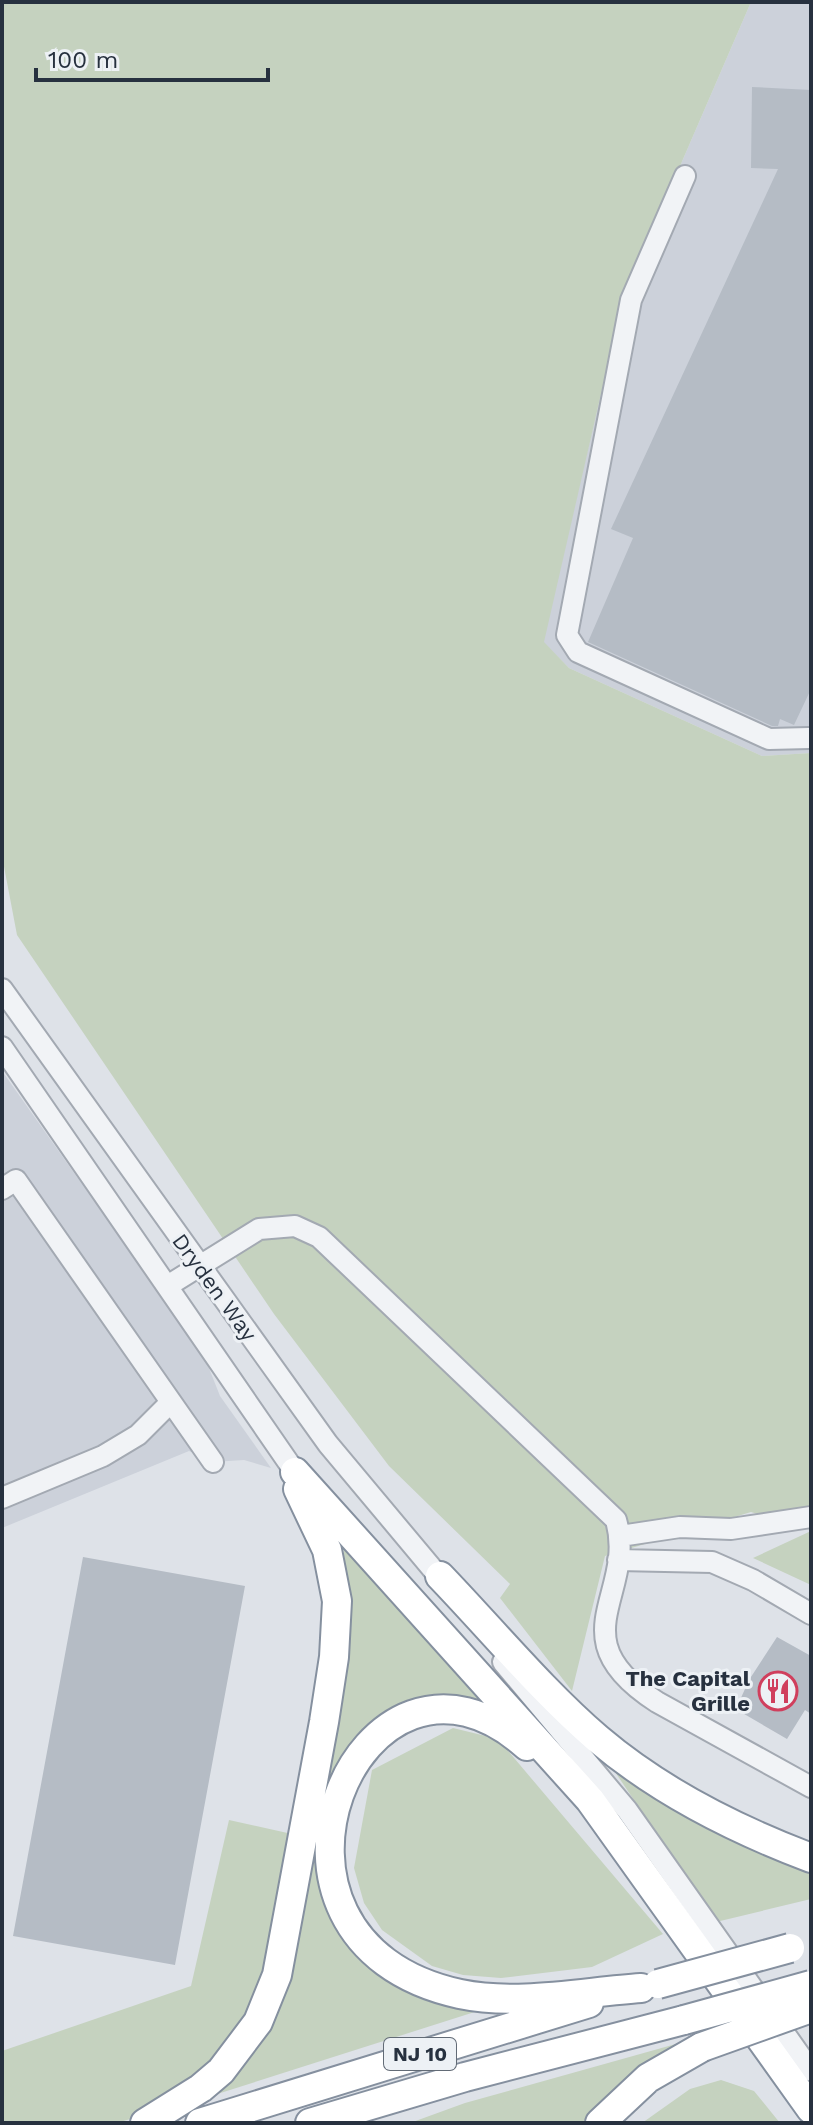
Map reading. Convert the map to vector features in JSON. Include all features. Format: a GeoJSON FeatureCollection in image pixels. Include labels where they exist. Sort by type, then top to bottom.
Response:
{"type":"FeatureCollection","features":[{"type":"Feature","properties":{"kind":"highway"},"geometry":{"type":"LineString","coordinates":[[295,1472],[538,1739],[622,1840],[811,2109]]}},
{"type":"Feature","properties":{"kind":"highway"},"geometry":{"type":"LineString","coordinates":[[145,2123],[180,2103],[221,2071],[258,2022],[277,1975],[330,1683],[337,1601],[327,1550],[299,1495],[295,1472]]}},
{"type":"Feature","properties":{"kind":"highway"},"geometry":{"type":"LineString","coordinates":[[440,1576],[596,1737],[626,1761],[751,1832],[811,1858]]}},
{"type":"Feature","properties":{"kind":"highway"},"geometry":{"type":"LineString","coordinates":[[622,1840],[501,1724],[481,1716],[450,1711],[429,1712],[399,1722],[365,1747],[341,1783],[328,1836],[332,1877],[348,1917],[374,1951],[407,1976],[463,1995],[511,1998],[650,1986]]}},
{"type":"Feature","properties":{"kind":"highway","name":"NJ 10"},"geometry":{"type":"LineString","coordinates":[[200,2123],[650,1986],[801,1946]]}},
{"type":"Feature","properties":{"kind":"highway","name":"NJ 10"},"geometry":{"type":"LineString","coordinates":[[310,2123],[465,2077],[811,1985]]}},
{"type":"Feature","properties":{"kind":"highway"},"geometry":{"type":"LineString","coordinates":[[600,2123],[648,2078],[702,2047],[811,2008]]}},
{"type":"Feature","properties":{"kind":"street"},"geometry":{"type":"LineString","coordinates":[[685,176],[631,300],[567,635],[578,652],[769,739],[809,738]]}},
{"type":"Feature","properties":{"kind":"street","name":"Dryden Way"},"geometry":{"type":"LineString","coordinates":[[2,989],[365,1491],[440,1576],[479,1633],[627,1810],[811,2071]]}},
{"type":"Feature","properties":{"kind":"street","name":"Dryden Way"},"geometry":{"type":"LineString","coordinates":[[2,1047],[169,1285],[295,1472]]}},
{"type":"Feature","properties":{"kind":"street"},"geometry":{"type":"LineString","coordinates":[[2,1189],[16,1180],[213,1462]]}},
{"type":"Feature","properties":{"kind":"street"},"geometry":{"type":"LineString","coordinates":[[169,1285],[198,1264],[259,1229],[295,1226],[319,1237],[616,1520],[620,1536],[618,1560],[604,1622],[609,1654],[618,1665],[657,1702],[809,1781]]}},
{"type":"Feature","properties":{"kind":"street"},"geometry":{"type":"LineString","coordinates":[[2,1498],[115,1449],[138,1435],[170,1403]]}},
{"type":"Feature","properties":{"kind":"street"},"geometry":{"type":"LineString","coordinates":[[620,1536],[680,1527],[731,1529],[811,1517]]}},
{"type":"Feature","properties":{"kind":"street"},"geometry":{"type":"LineString","coordinates":[[618,1560],[712,1562],[753,1580],[811,1614]]}},
{"type":"Feature","properties":{"kind":"shaded area"},"geometry":{"type":"Polygon","coordinates":[[[751,2],[811,2],[811,753],[762,756],[569,668],[543,642],[623,298],[751,2]]]}},
{"type":"Feature","properties":{"kind":"shaded area"},"geometry":{"type":"Polygon","coordinates":[[[2,1071],[205,1358],[220,1396],[271,1468],[244,1460],[213,1462],[189,1451],[2,1528],[2,1071]]]}},
{"type":"Feature","properties":{"kind":"green space"},"geometry":{"type":"Polygon","coordinates":[[[2,2],[751,2],[623,298],[544,642],[569,668],[762,756],[811,753],[811,1530],[751,1512],[605,1556],[572,1691],[500,1598],[510,1584],[389,1466],[274,1314],[17,935],[2,856],[2,2]]]}},
{"type":"Feature","properties":{"kind":"green space"},"geometry":{"type":"Polygon","coordinates":[[[811,1531],[811,1585],[753,1558],[811,1531]]]}},
{"type":"Feature","properties":{"kind":"green space"},"geometry":{"type":"Polygon","coordinates":[[[343,1546],[496,1710],[451,1702],[358,1741],[342,1762],[328,1790],[321,1819],[320,1854],[339,1922],[484,2009],[211,2096],[269,2022],[347,1582],[343,1546]]]}},
{"type":"Feature","properties":{"kind":"green space"},"geometry":{"type":"Polygon","coordinates":[[[453,1728],[498,1739],[663,1934],[592,1967],[501,1978],[463,1975],[432,1966],[382,1930],[364,1903],[354,1868],[372,1770],[453,1728]]]}},
{"type":"Feature","properties":{"kind":"green space"},"geometry":{"type":"Polygon","coordinates":[[[607,1760],[811,1866],[811,1899],[716,1922],[607,1760]]]}},
{"type":"Feature","properties":{"kind":"green space"},"geometry":{"type":"Polygon","coordinates":[[[229,1820],[292,1834],[258,1999],[229,2050],[186,2091],[137,2117],[117,2123],[2,2123],[2,2051],[191,1986],[229,1820]]]}},
{"type":"Feature","properties":{"kind":"green space"},"geometry":{"type":"Polygon","coordinates":[[[683,2042],[634,2073],[584,2123],[410,2123],[465,2103],[683,2042]]]}},
{"type":"Feature","properties":{"kind":"green space"},"geometry":{"type":"Polygon","coordinates":[[[721,2080],[754,2091],[780,2123],[642,2123],[690,2089],[721,2080]]]}},
{"type":"Feature","properties":{"kind":"building"},"geometry":{"type":"Polygon","coordinates":[[[752,87],[811,90],[811,689],[794,725],[780,719],[778,726],[772,726],[588,642],[633,538],[611,529],[778,169],[751,168],[752,87]]]}},
{"type":"Feature","properties":{"kind":"building"},"geometry":{"type":"Polygon","coordinates":[[[83,1557],[245,1586],[175,1965],[13,1936],[83,1557]]]}},
{"type":"Feature","properties":{"kind":"building","name":"The Capital Grille"},"geometry":{"type":"Polygon","coordinates":[[[777,1637],[811,1656],[811,1714],[805,1710],[787,1739],[739,1711],[744,1703],[740,1700],[749,1680],[777,1637]]]}},
{"type":"Feature","properties":{"kind":"place","name":"The Capital Grille"},"geometry":{"type":"Point","coordinates":[778,1691]}}]}
